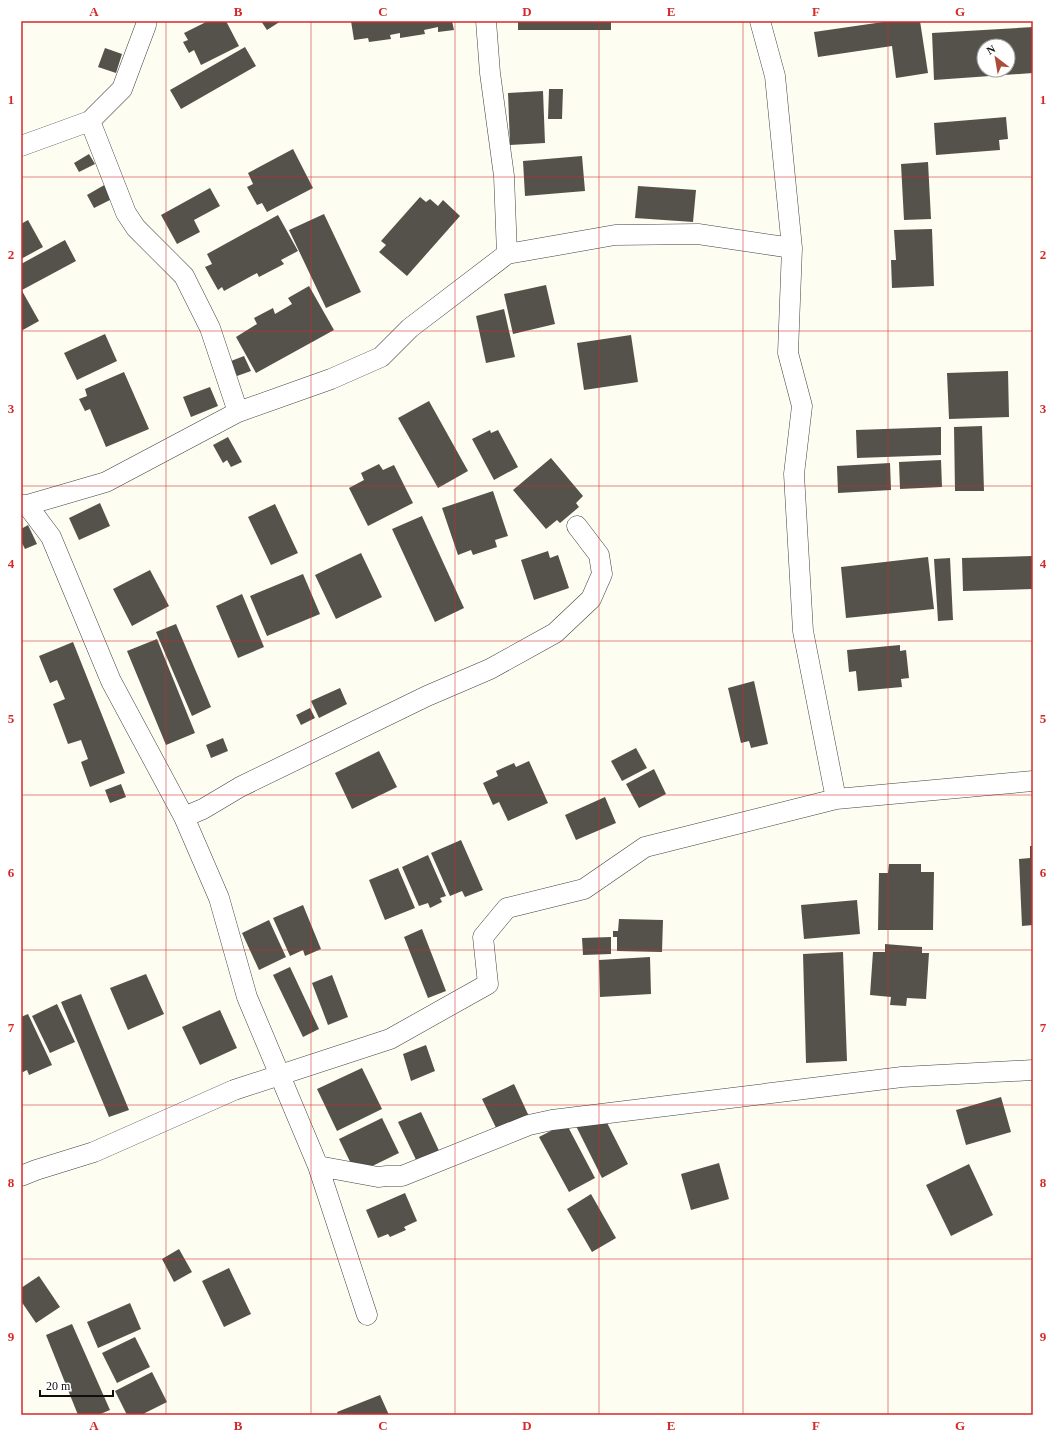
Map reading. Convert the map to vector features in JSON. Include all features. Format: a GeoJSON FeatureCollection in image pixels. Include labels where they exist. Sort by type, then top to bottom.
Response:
{"type":"FeatureCollection","features":[{"type":"Feature","properties":{"kind":"street"},"geometry":{"type":"LineString","coordinates":[[21,146],[90,121],[122,89],[146,25],[146,21]]}},
{"type":"Feature","properties":{"kind":"street"},"geometry":{"type":"LineString","coordinates":[[486,21],[490,73],[504,176],[507,254]]}},
{"type":"Feature","properties":{"kind":"street"},"geometry":{"type":"LineString","coordinates":[[760,21],[775,76],[792,248],[788,353],[802,406],[794,474],[803,631],[836,799]]}},
{"type":"Feature","properties":{"kind":"street"},"geometry":{"type":"LineString","coordinates":[[90,121],[126,213],[136,228],[184,276],[210,328],[238,412]]}},
{"type":"Feature","properties":{"kind":"street"},"geometry":{"type":"LineString","coordinates":[[367,1315],[318,1166],[247,997],[219,898],[184,817],[111,681],[51,537],[24,505],[106,482],[238,412],[331,379],[381,357],[410,328],[507,254],[615,235],[698,234],[792,248]]}},
{"type":"Feature","properties":{"kind":"street"},"geometry":{"type":"LineString","coordinates":[[184,817],[203,809],[240,787],[427,696],[490,669],[555,633],[591,599],[602,574],[599,555],[577,526]]}},
{"type":"Feature","properties":{"kind":"street"},"geometry":{"type":"LineString","coordinates":[[21,1176],[94,1152],[234,1090],[390,1039],[488,984],[483,937],[507,908],[584,889],[644,848],[836,799],[1033,781]]}},
{"type":"Feature","properties":{"kind":"street"},"geometry":{"type":"LineString","coordinates":[[318,1166],[378,1177],[402,1176],[529,1125],[552,1120],[902,1077],[1033,1070]]}},
{"type":"Feature","properties":{"kind":"building"},"geometry":{"type":"Polygon","coordinates":[[[208,21],[226,21],[239,46],[201,65],[194,50],[189,53],[183,42],[188,40],[184,33],[208,21]]]}},
{"type":"Feature","properties":{"kind":"building"},"geometry":{"type":"Polygon","coordinates":[[[261,21],[281,21],[267,30],[261,21]]]}},
{"type":"Feature","properties":{"kind":"building"},"geometry":{"type":"Polygon","coordinates":[[[351,21],[452,21],[454,30],[438,32],[438,27],[424,30],[425,34],[400,38],[400,33],[390,35],[391,39],[369,42],[368,38],[354,40],[351,21]]]}},
{"type":"Feature","properties":{"kind":"building"},"geometry":{"type":"Polygon","coordinates":[[[518,21],[611,21],[611,30],[518,30],[518,21]]]}},
{"type":"Feature","properties":{"kind":"building"},"geometry":{"type":"Polygon","coordinates":[[[890,21],[920,21],[928,73],[896,78],[892,46],[818,57],[814,32],[890,21]]]}},
{"type":"Feature","properties":{"kind":"building"},"geometry":{"type":"Polygon","coordinates":[[[1033,27],[1033,73],[1016,74],[1016,38],[976,38],[976,77],[934,80],[932,33],[1033,27]]]}},
{"type":"Feature","properties":{"kind":"building"},"geometry":{"type":"Polygon","coordinates":[[[245,47],[256,66],[181,109],[170,90],[245,47]]]}},
{"type":"Feature","properties":{"kind":"building"},"geometry":{"type":"Polygon","coordinates":[[[105,48],[122,54],[116,73],[98,67],[105,48]]]}},
{"type":"Feature","properties":{"kind":"building"},"geometry":{"type":"Polygon","coordinates":[[[549,89],[563,89],[562,119],[548,119],[549,89]]]}},
{"type":"Feature","properties":{"kind":"building"},"geometry":{"type":"Polygon","coordinates":[[[543,91],[545,143],[510,145],[508,93],[543,91]]]}},
{"type":"Feature","properties":{"kind":"building"},"geometry":{"type":"Polygon","coordinates":[[[1006,117],[1008,139],[999,140],[1000,150],[936,155],[934,123],[1006,117]]]}},
{"type":"Feature","properties":{"kind":"building"},"geometry":{"type":"Polygon","coordinates":[[[293,149],[313,188],[267,212],[262,203],[257,205],[247,187],[253,184],[248,173],[293,149]]]}},
{"type":"Feature","properties":{"kind":"building"},"geometry":{"type":"Polygon","coordinates":[[[89,154],[95,164],[79,172],[74,163],[89,154]]]}},
{"type":"Feature","properties":{"kind":"building"},"geometry":{"type":"Polygon","coordinates":[[[582,156],[585,191],[525,196],[523,161],[582,156]]]}},
{"type":"Feature","properties":{"kind":"building"},"geometry":{"type":"Polygon","coordinates":[[[928,162],[931,219],[904,220],[901,164],[928,162]]]}},
{"type":"Feature","properties":{"kind":"building"},"geometry":{"type":"Polygon","coordinates":[[[106,184],[114,198],[94,208],[87,195],[106,184]]]}},
{"type":"Feature","properties":{"kind":"building"},"geometry":{"type":"Polygon","coordinates":[[[638,186],[696,190],[693,222],[635,218],[638,186]]]}},
{"type":"Feature","properties":{"kind":"building"},"geometry":{"type":"Polygon","coordinates":[[[210,188],[220,206],[194,220],[200,232],[177,244],[161,215],[210,188]]]}},
{"type":"Feature","properties":{"kind":"building"},"geometry":{"type":"Polygon","coordinates":[[[420,197],[426,202],[430,199],[438,206],[443,200],[460,216],[407,276],[379,252],[386,245],[381,241],[420,197]]]}},
{"type":"Feature","properties":{"kind":"building"},"geometry":{"type":"Polygon","coordinates":[[[324,214],[361,292],[326,308],[289,230],[324,214]]]}},
{"type":"Feature","properties":{"kind":"building"},"geometry":{"type":"Polygon","coordinates":[[[278,215],[298,251],[281,260],[284,264],[259,277],[257,273],[224,291],[222,287],[218,290],[205,267],[212,264],[207,254],[278,215]]]}},
{"type":"Feature","properties":{"kind":"building"},"geometry":{"type":"Polygon","coordinates":[[[28,220],[43,247],[21,259],[21,224],[28,220]]]}},
{"type":"Feature","properties":{"kind":"building"},"geometry":{"type":"Polygon","coordinates":[[[932,229],[934,286],[892,288],[891,260],[896,260],[894,230],[932,229]]]}},
{"type":"Feature","properties":{"kind":"building"},"geometry":{"type":"Polygon","coordinates":[[[65,240],[76,261],[22,290],[21,264],[65,240]]]}},
{"type":"Feature","properties":{"kind":"building"},"geometry":{"type":"Polygon","coordinates":[[[546,285],[555,324],[513,334],[504,294],[546,285]]]}},
{"type":"Feature","properties":{"kind":"building"},"geometry":{"type":"Polygon","coordinates":[[[309,286],[334,330],[256,373],[236,337],[257,324],[254,318],[273,308],[275,314],[292,304],[288,298],[309,286]]]}},
{"type":"Feature","properties":{"kind":"building"},"geometry":{"type":"Polygon","coordinates":[[[21,289],[39,321],[21,331],[21,289]]]}},
{"type":"Feature","properties":{"kind":"building"},"geometry":{"type":"Polygon","coordinates":[[[504,309],[515,357],[486,363],[476,316],[504,309]]]}},
{"type":"Feature","properties":{"kind":"building"},"geometry":{"type":"Polygon","coordinates":[[[105,334],[117,361],[77,380],[64,353],[105,334]]]}},
{"type":"Feature","properties":{"kind":"building"},"geometry":{"type":"Polygon","coordinates":[[[631,335],[638,382],[584,390],[577,343],[631,335]]]}},
{"type":"Feature","properties":{"kind":"building"},"geometry":{"type":"Polygon","coordinates":[[[244,356],[251,371],[237,376],[231,361],[244,356]]]}},
{"type":"Feature","properties":{"kind":"building"},"geometry":{"type":"Polygon","coordinates":[[[1008,371],[1009,417],[949,419],[947,373],[1008,371]]]}},
{"type":"Feature","properties":{"kind":"building"},"geometry":{"type":"Polygon","coordinates":[[[124,372],[149,429],[106,447],[90,409],[85,411],[79,399],[87,396],[85,389],[124,372]]]}},
{"type":"Feature","properties":{"kind":"building"},"geometry":{"type":"Polygon","coordinates":[[[210,387],[218,406],[191,417],[183,397],[210,387]]]}},
{"type":"Feature","properties":{"kind":"building"},"geometry":{"type":"Polygon","coordinates":[[[429,401],[468,471],[438,488],[398,418],[429,401]]]}},
{"type":"Feature","properties":{"kind":"building"},"geometry":{"type":"Polygon","coordinates":[[[982,426],[984,491],[955,491],[954,427],[982,426]]]}},
{"type":"Feature","properties":{"kind":"building"},"geometry":{"type":"Polygon","coordinates":[[[941,427],[941,455],[857,458],[856,430],[941,427]]]}},
{"type":"Feature","properties":{"kind":"building"},"geometry":{"type":"Polygon","coordinates":[[[490,430],[491,433],[498,430],[518,467],[494,480],[472,439],[490,430]]]}},
{"type":"Feature","properties":{"kind":"building"},"geometry":{"type":"Polygon","coordinates":[[[228,437],[242,462],[231,467],[227,460],[223,463],[213,445],[228,437]]]}},
{"type":"Feature","properties":{"kind":"building"},"geometry":{"type":"Polygon","coordinates":[[[551,458],[583,496],[576,503],[579,507],[560,523],[557,520],[546,529],[513,490],[551,458]]]}},
{"type":"Feature","properties":{"kind":"building"},"geometry":{"type":"Polygon","coordinates":[[[941,460],[942,487],[900,489],[899,462],[941,460]]]}},
{"type":"Feature","properties":{"kind":"building"},"geometry":{"type":"Polygon","coordinates":[[[890,463],[891,490],[838,493],[837,466],[890,463]]]}},
{"type":"Feature","properties":{"kind":"building"},"geometry":{"type":"Polygon","coordinates":[[[379,464],[383,470],[394,465],[413,503],[368,526],[349,488],[364,480],[361,473],[379,464]]]}},
{"type":"Feature","properties":{"kind":"building"},"geometry":{"type":"Polygon","coordinates":[[[493,491],[508,536],[495,540],[497,547],[473,555],[471,550],[458,555],[442,508],[493,491]]]}},
{"type":"Feature","properties":{"kind":"building"},"geometry":{"type":"Polygon","coordinates":[[[100,503],[110,526],[79,540],[69,518],[100,503]]]}},
{"type":"Feature","properties":{"kind":"building"},"geometry":{"type":"Polygon","coordinates":[[[275,504],[298,553],[271,565],[248,517],[275,504]]]}},
{"type":"Feature","properties":{"kind":"building"},"geometry":{"type":"Polygon","coordinates":[[[422,516],[464,608],[435,622],[392,529],[422,516]]]}},
{"type":"Feature","properties":{"kind":"building"},"geometry":{"type":"Polygon","coordinates":[[[28,525],[37,544],[25,549],[21,541],[21,529],[28,525]]]}},
{"type":"Feature","properties":{"kind":"building"},"geometry":{"type":"Polygon","coordinates":[[[548,551],[550,558],[558,555],[569,588],[534,600],[521,560],[548,551]]]}},
{"type":"Feature","properties":{"kind":"building"},"geometry":{"type":"Polygon","coordinates":[[[361,553],[382,597],[336,619],[315,575],[361,553]]]}},
{"type":"Feature","properties":{"kind":"building"},"geometry":{"type":"Polygon","coordinates":[[[1033,556],[1033,589],[963,591],[962,558],[1033,556]]]}},
{"type":"Feature","properties":{"kind":"building"},"geometry":{"type":"Polygon","coordinates":[[[928,557],[934,609],[846,618],[841,567],[928,557]]]}},
{"type":"Feature","properties":{"kind":"building"},"geometry":{"type":"Polygon","coordinates":[[[950,558],[953,620],[938,621],[934,559],[950,558]]]}},
{"type":"Feature","properties":{"kind":"building"},"geometry":{"type":"Polygon","coordinates":[[[150,570],[169,606],[132,626],[113,589],[150,570]]]}},
{"type":"Feature","properties":{"kind":"building"},"geometry":{"type":"Polygon","coordinates":[[[303,574],[320,614],[267,636],[250,596],[303,574]]]}},
{"type":"Feature","properties":{"kind":"building"},"geometry":{"type":"Polygon","coordinates":[[[242,594],[264,647],[238,658],[216,606],[242,594]]]}},
{"type":"Feature","properties":{"kind":"building"},"geometry":{"type":"Polygon","coordinates":[[[176,624],[211,707],[192,716],[156,632],[176,624]]]}},
{"type":"Feature","properties":{"kind":"building"},"geometry":{"type":"Polygon","coordinates":[[[157,639],[195,733],[166,745],[127,651],[157,639]]]}},
{"type":"Feature","properties":{"kind":"building"},"geometry":{"type":"Polygon","coordinates":[[[73,642],[125,773],[90,787],[81,762],[88,759],[81,740],[68,744],[53,704],[65,699],[57,680],[50,683],[39,656],[73,642]]]}},
{"type":"Feature","properties":{"kind":"building"},"geometry":{"type":"Polygon","coordinates":[[[900,645],[900,651],[906,650],[909,678],[901,679],[902,687],[858,691],[856,671],[849,672],[847,650],[900,645]]]}},
{"type":"Feature","properties":{"kind":"building"},"geometry":{"type":"Polygon","coordinates":[[[754,681],[768,744],[751,748],[749,741],[741,743],[728,688],[754,681]]]}},
{"type":"Feature","properties":{"kind":"building"},"geometry":{"type":"Polygon","coordinates":[[[340,688],[347,704],[319,718],[311,701],[340,688]]]}},
{"type":"Feature","properties":{"kind":"building"},"geometry":{"type":"Polygon","coordinates":[[[310,708],[315,718],[301,725],[296,715],[310,708]]]}},
{"type":"Feature","properties":{"kind":"building"},"geometry":{"type":"Polygon","coordinates":[[[223,738],[228,751],[211,758],[206,745],[223,738]]]}},
{"type":"Feature","properties":{"kind":"building"},"geometry":{"type":"Polygon","coordinates":[[[636,748],[647,768],[622,781],[611,761],[636,748]]]}},
{"type":"Feature","properties":{"kind":"building"},"geometry":{"type":"Polygon","coordinates":[[[379,751],[397,787],[352,809],[335,773],[379,751]]]}},
{"type":"Feature","properties":{"kind":"building"},"geometry":{"type":"Polygon","coordinates":[[[529,761],[548,803],[508,821],[499,802],[493,805],[483,783],[498,776],[496,771],[514,763],[516,767],[529,761]]]}},
{"type":"Feature","properties":{"kind":"building"},"geometry":{"type":"Polygon","coordinates":[[[654,769],[666,794],[639,808],[626,784],[654,769]]]}},
{"type":"Feature","properties":{"kind":"building"},"geometry":{"type":"Polygon","coordinates":[[[121,784],[126,797],[110,803],[105,790],[121,784]]]}},
{"type":"Feature","properties":{"kind":"building"},"geometry":{"type":"Polygon","coordinates":[[[605,797],[616,823],[576,840],[565,815],[605,797]]]}},
{"type":"Feature","properties":{"kind":"building"},"geometry":{"type":"Polygon","coordinates":[[[461,840],[483,890],[465,897],[462,891],[450,896],[431,853],[461,840]]]}},
{"type":"Feature","properties":{"kind":"building"},"geometry":{"type":"Polygon","coordinates":[[[1030,846],[1033,846],[1033,925],[1022,926],[1019,859],[1030,858],[1030,846]]]}},
{"type":"Feature","properties":{"kind":"building"},"geometry":{"type":"Polygon","coordinates":[[[428,855],[446,896],[440,898],[442,902],[430,908],[428,903],[419,906],[402,867],[428,855]]]}},
{"type":"Feature","properties":{"kind":"building"},"geometry":{"type":"Polygon","coordinates":[[[889,864],[921,864],[921,872],[934,872],[933,930],[878,930],[879,873],[888,873],[889,864]]]}},
{"type":"Feature","properties":{"kind":"building"},"geometry":{"type":"Polygon","coordinates":[[[398,868],[415,908],[385,920],[369,880],[398,868]]]}},
{"type":"Feature","properties":{"kind":"building"},"geometry":{"type":"Polygon","coordinates":[[[857,900],[860,934],[804,939],[801,905],[857,900]]]}},
{"type":"Feature","properties":{"kind":"building"},"geometry":{"type":"Polygon","coordinates":[[[303,905],[321,949],[305,956],[303,950],[290,956],[273,918],[303,905]]]}},
{"type":"Feature","properties":{"kind":"building"},"geometry":{"type":"Polygon","coordinates":[[[619,919],[663,920],[662,952],[617,951],[617,937],[613,937],[613,931],[618,931],[619,919]]]}},
{"type":"Feature","properties":{"kind":"building"},"geometry":{"type":"Polygon","coordinates":[[[269,920],[286,957],[259,970],[242,933],[269,920]]]}},
{"type":"Feature","properties":{"kind":"building"},"geometry":{"type":"Polygon","coordinates":[[[422,929],[446,991],[428,998],[404,937],[422,929]]]}},
{"type":"Feature","properties":{"kind":"building"},"geometry":{"type":"Polygon","coordinates":[[[611,937],[611,954],[583,955],[582,938],[611,937]]]}},
{"type":"Feature","properties":{"kind":"building"},"geometry":{"type":"Polygon","coordinates":[[[885,944],[922,947],[922,953],[929,953],[926,999],[907,998],[906,1006],[890,1005],[891,997],[870,995],[873,952],[885,952],[885,944]]]}},
{"type":"Feature","properties":{"kind":"building"},"geometry":{"type":"Polygon","coordinates":[[[843,952],[847,1061],[806,1063],[803,954],[843,952]]]}},
{"type":"Feature","properties":{"kind":"building"},"geometry":{"type":"Polygon","coordinates":[[[650,957],[651,994],[600,997],[599,960],[650,957]]]}},
{"type":"Feature","properties":{"kind":"building"},"geometry":{"type":"Polygon","coordinates":[[[290,967],[319,1029],[303,1037],[273,975],[290,967]]]}},
{"type":"Feature","properties":{"kind":"building"},"geometry":{"type":"Polygon","coordinates":[[[146,974],[164,1014],[128,1030],[110,988],[146,974]]]}},
{"type":"Feature","properties":{"kind":"building"},"geometry":{"type":"Polygon","coordinates":[[[332,975],[348,1017],[328,1025],[312,983],[332,975]]]}},
{"type":"Feature","properties":{"kind":"building"},"geometry":{"type":"Polygon","coordinates":[[[81,994],[129,1110],[109,1117],[61,1002],[81,994]]]}},
{"type":"Feature","properties":{"kind":"building"},"geometry":{"type":"Polygon","coordinates":[[[57,1004],[75,1042],[50,1053],[32,1016],[57,1004]]]}},
{"type":"Feature","properties":{"kind":"building"},"geometry":{"type":"Polygon","coordinates":[[[220,1010],[237,1048],[200,1065],[182,1027],[220,1010]]]}},
{"type":"Feature","properties":{"kind":"building"},"geometry":{"type":"Polygon","coordinates":[[[28,1014],[52,1065],[29,1075],[27,1070],[21,1073],[21,1017],[28,1014]]]}},
{"type":"Feature","properties":{"kind":"building"},"geometry":{"type":"Polygon","coordinates":[[[426,1045],[435,1071],[411,1081],[403,1054],[426,1045]]]}},
{"type":"Feature","properties":{"kind":"building"},"geometry":{"type":"Polygon","coordinates":[[[362,1068],[382,1109],[337,1131],[317,1089],[362,1068]]]}},
{"type":"Feature","properties":{"kind":"building"},"geometry":{"type":"Polygon","coordinates":[[[514,1084],[533,1125],[502,1140],[482,1099],[514,1084]]]}},
{"type":"Feature","properties":{"kind":"building"},"geometry":{"type":"Polygon","coordinates":[[[1001,1097],[1011,1132],[966,1145],[956,1110],[1001,1097]]]}},
{"type":"Feature","properties":{"kind":"building"},"geometry":{"type":"Polygon","coordinates":[[[599,1107],[628,1164],[602,1178],[573,1120],[599,1107]]]}},
{"type":"Feature","properties":{"kind":"building"},"geometry":{"type":"Polygon","coordinates":[[[421,1112],[441,1155],[419,1166],[398,1122],[421,1112]]]}},
{"type":"Feature","properties":{"kind":"building"},"geometry":{"type":"Polygon","coordinates":[[[382,1118],[399,1153],[356,1174],[339,1139],[382,1118]]]}},
{"type":"Feature","properties":{"kind":"building"},"geometry":{"type":"Polygon","coordinates":[[[566,1123],[595,1178],[569,1192],[539,1137],[566,1123]]]}},
{"type":"Feature","properties":{"kind":"building"},"geometry":{"type":"Polygon","coordinates":[[[719,1163],[729,1199],[691,1210],[681,1174],[719,1163]]]}},
{"type":"Feature","properties":{"kind":"building"},"geometry":{"type":"Polygon","coordinates":[[[969,1164],[993,1215],[951,1236],[926,1185],[969,1164]]]}},
{"type":"Feature","properties":{"kind":"building"},"geometry":{"type":"Polygon","coordinates":[[[405,1193],[417,1221],[404,1227],[406,1230],[390,1237],[388,1234],[378,1238],[366,1210],[405,1193]]]}},
{"type":"Feature","properties":{"kind":"building"},"geometry":{"type":"Polygon","coordinates":[[[591,1194],[616,1238],[592,1252],[567,1209],[591,1194]]]}},
{"type":"Feature","properties":{"kind":"building"},"geometry":{"type":"Polygon","coordinates":[[[179,1249],[192,1272],[174,1282],[162,1259],[179,1249]]]}},
{"type":"Feature","properties":{"kind":"building"},"geometry":{"type":"Polygon","coordinates":[[[229,1268],[251,1314],[224,1327],[202,1281],[229,1268]]]}},
{"type":"Feature","properties":{"kind":"building"},"geometry":{"type":"Polygon","coordinates":[[[39,1276],[60,1307],[36,1323],[21,1301],[21,1288],[39,1276]]]}},
{"type":"Feature","properties":{"kind":"building"},"geometry":{"type":"Polygon","coordinates":[[[130,1303],[141,1329],[98,1348],[87,1322],[130,1303]]]}},
{"type":"Feature","properties":{"kind":"building"},"geometry":{"type":"Polygon","coordinates":[[[72,1324],[110,1410],[98,1415],[78,1415],[46,1335],[72,1324]]]}},
{"type":"Feature","properties":{"kind":"building"},"geometry":{"type":"Polygon","coordinates":[[[135,1337],[150,1367],[117,1383],[102,1353],[135,1337]]]}},
{"type":"Feature","properties":{"kind":"building"},"geometry":{"type":"Polygon","coordinates":[[[152,1372],[167,1402],[141,1415],[127,1415],[115,1391],[152,1372]]]}},
{"type":"Feature","properties":{"kind":"building"},"geometry":{"type":"Polygon","coordinates":[[[380,1395],[389,1415],[338,1415],[337,1412],[380,1395]]]}}]}
